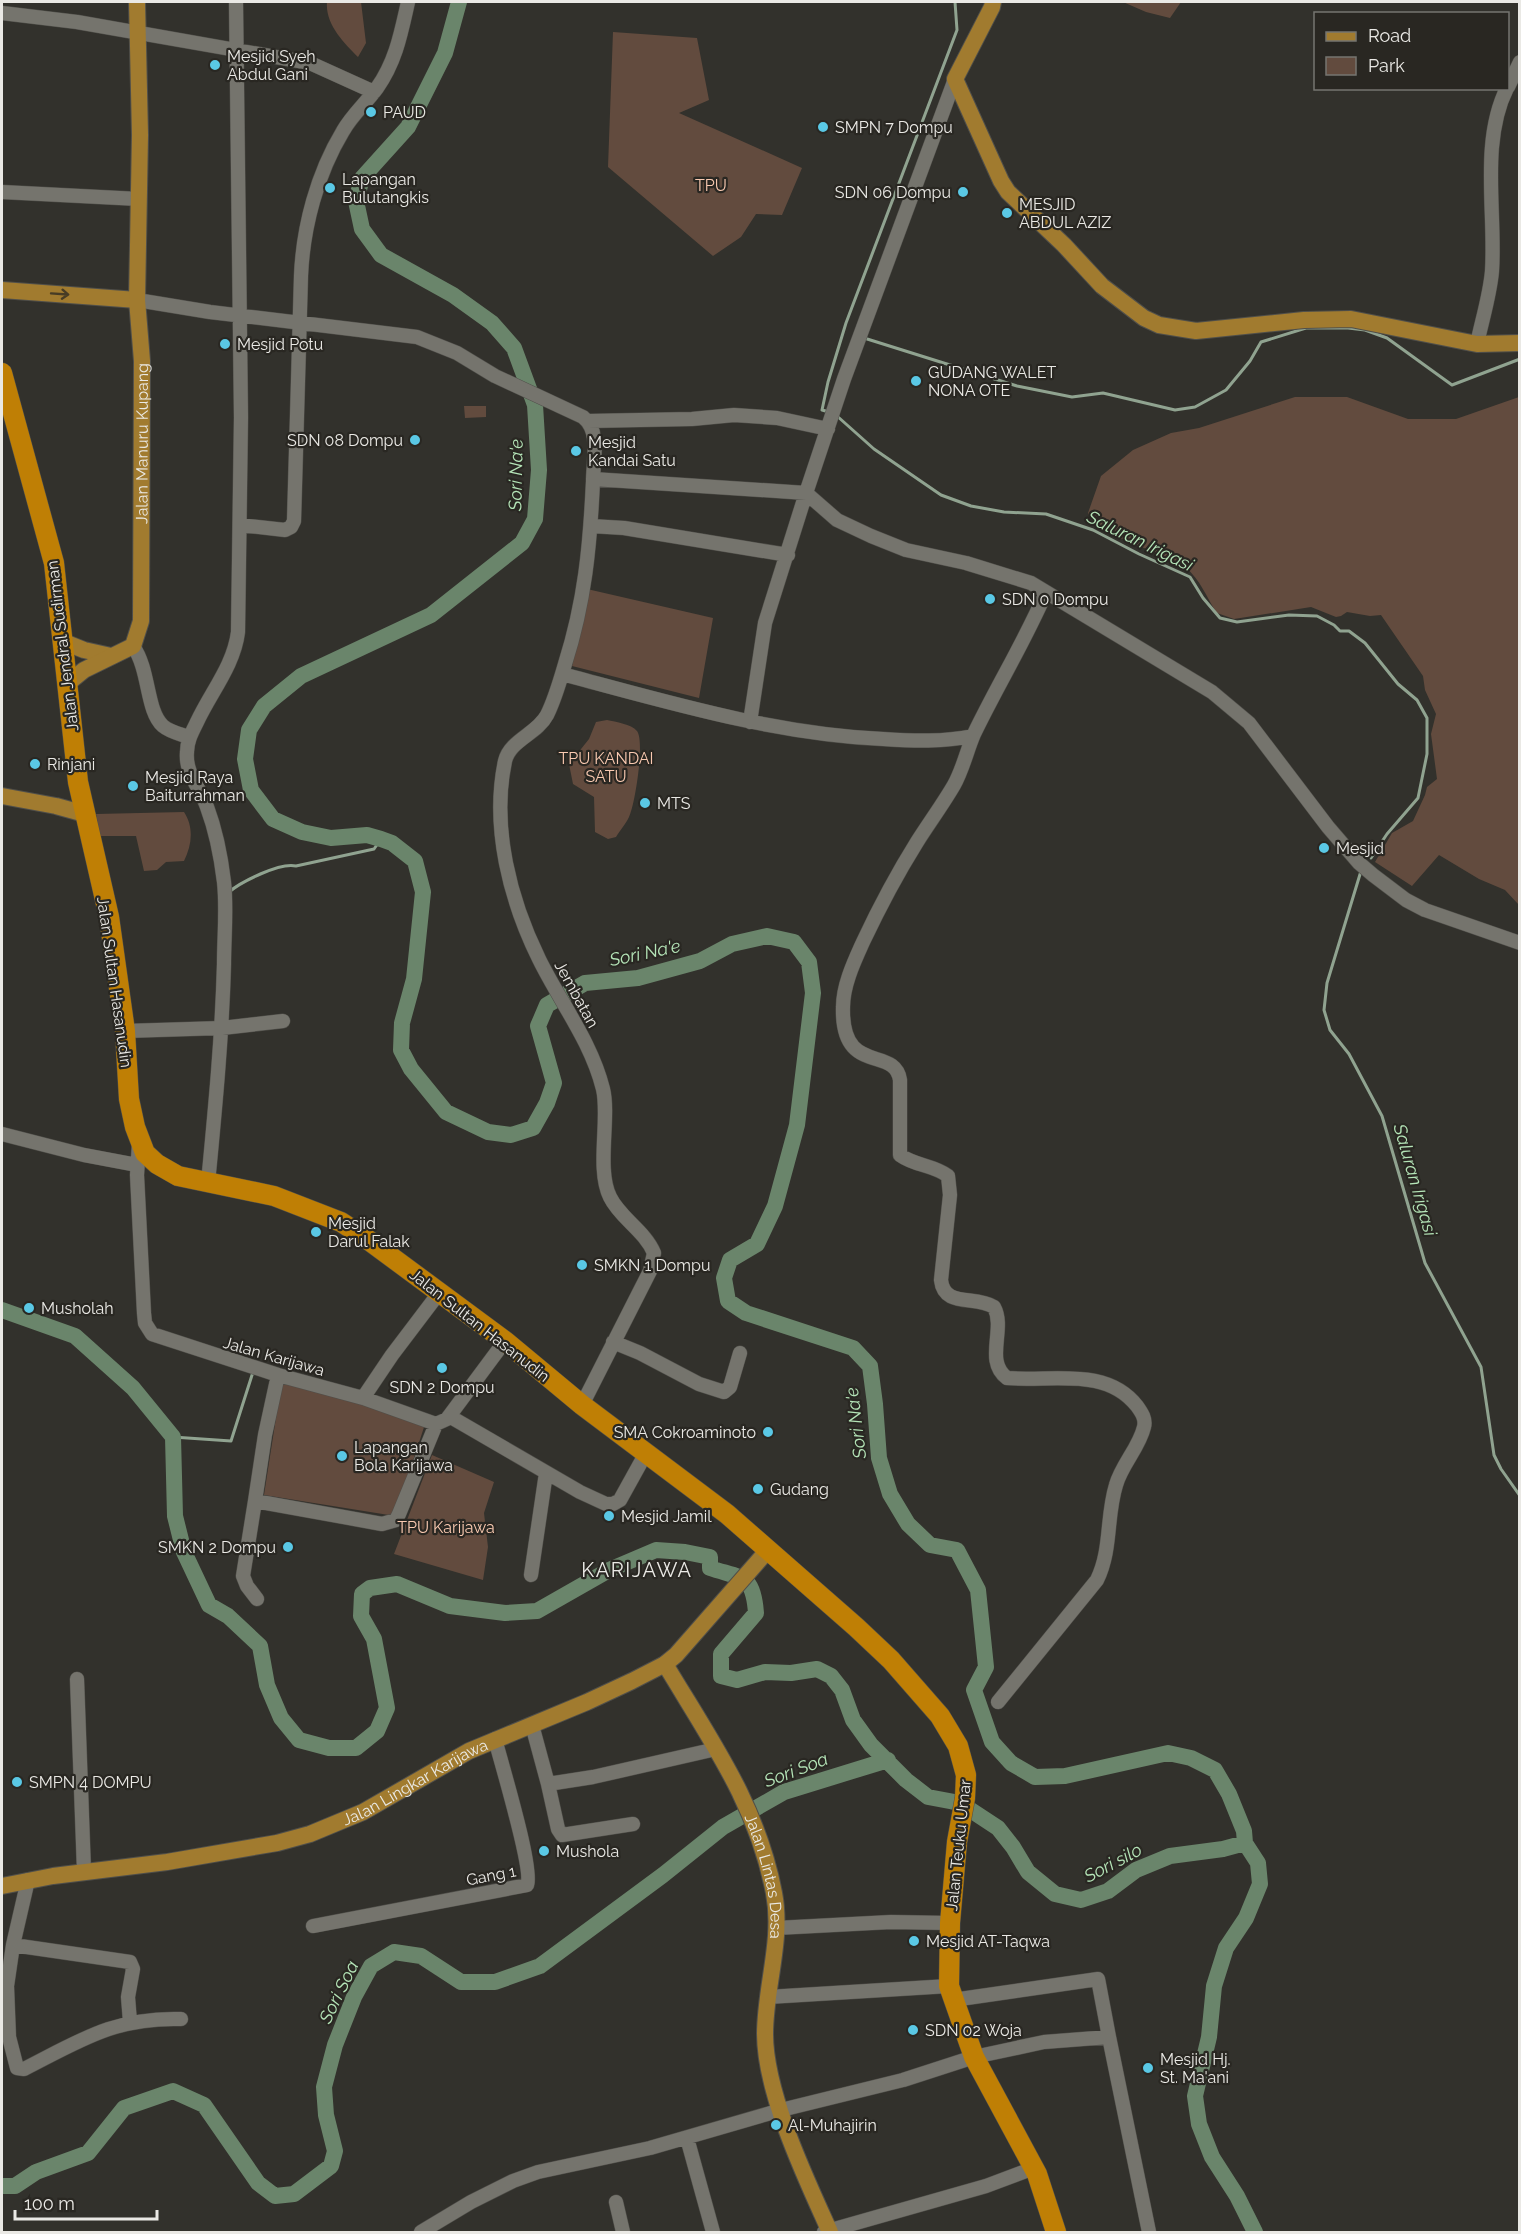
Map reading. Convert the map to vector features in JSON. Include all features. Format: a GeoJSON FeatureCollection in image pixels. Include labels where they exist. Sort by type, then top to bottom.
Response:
{"type":"FeatureCollection","features":[{"type":"Feature","properties":{"kind":"highway","name":"Jalan Jendral Sudirman"},"geometry":{"type":"LineString","coordinates":[[2,373],[54,562],[78,782]]}},
{"type":"Feature","properties":{"kind":"highway","name":"Jalan Sultan Hasanudin"},"geometry":{"type":"LineString","coordinates":[[78,782],[109,918],[125,1031],[129,1099],[139,1143],[149,1158],[144,1168],[274,1196],[341,1222],[505,1341],[582,1405],[727,1514],[768,1550]]}},
{"type":"Feature","properties":{"kind":"highway","name":"Jalan Teuku Umar"},"geometry":{"type":"LineString","coordinates":[[768,1550],[891,1660],[950,1729],[962,1757],[966,1775],[965,1798],[957,1842],[950,1923],[951,1993],[974,2057],[1034,2168],[1056,2232]]}},
{"type":"Feature","properties":{"kind":"main road","name":"Jalan Manuru Kupang"},"geometry":{"type":"LineString","coordinates":[[133,646],[140,627],[142,602],[142,361],[137,300],[140,135],[137,2]]}},
{"type":"Feature","properties":{"kind":"main road"},"geometry":{"type":"LineString","coordinates":[[992,4],[955,80],[1001,181],[1008,192],[1064,245],[1102,286],[1144,318],[1159,326],[1196,331],[1304,320],[1351,319],[1477,344],[1520,343]]}},
{"type":"Feature","properties":{"kind":"main road"},"geometry":{"type":"LineString","coordinates":[[2,290],[137,300]]}},
{"type":"Feature","properties":{"kind":"main road"},"geometry":{"type":"LineString","coordinates":[[64,642],[111,656]]}},
{"type":"Feature","properties":{"kind":"main road"},"geometry":{"type":"LineString","coordinates":[[68,683],[84,670],[133,646]]}},
{"type":"Feature","properties":{"kind":"main road"},"geometry":{"type":"LineString","coordinates":[[56,806],[78,782]]}},
{"type":"Feature","properties":{"kind":"main road"},"geometry":{"type":"LineString","coordinates":[[2,796],[85,814]]}},
{"type":"Feature","properties":{"kind":"main road","name":"Jalan Lingkar Karijawa"},"geometry":{"type":"LineString","coordinates":[[2,1886],[84,1871],[177,1860],[277,1843],[310,1834],[363,1812],[469,1751],[587,1702],[665,1664],[676,1655],[768,1550]]}},
{"type":"Feature","properties":{"kind":"main road","name":"Jalan Lintas Desa"},"geometry":{"type":"LineString","coordinates":[[665,1664],[741,1792],[757,1831],[774,1892],[776,1928],[765,2034],[767,2060],[781,2110],[828,2232]]}},
{"type":"Feature","properties":{"kind":"street"},"geometry":{"type":"LineString","coordinates":[[208,1183],[222,1028],[224,885],[220,853],[208,807],[193,782],[187,761],[189,737],[236,645],[239,616],[240,315],[236,2]]}},
{"type":"Feature","properties":{"kind":"street"},"geometry":{"type":"LineString","coordinates":[[240,525],[285,530],[291,527],[294,521],[302,253],[308,220],[320,181],[342,133],[350,119],[374,92],[393,62],[408,2]]}},
{"type":"Feature","properties":{"kind":"street"},"geometry":{"type":"LineString","coordinates":[[2,13],[43,16],[310,63],[374,92]]}},
{"type":"Feature","properties":{"kind":"street"},"geometry":{"type":"LineString","coordinates":[[1509,84],[1520,62]]}},
{"type":"Feature","properties":{"kind":"street"},"geometry":{"type":"LineString","coordinates":[[750,722],[765,623],[844,379],[911,193],[955,80]]}},
{"type":"Feature","properties":{"kind":"street"},"geometry":{"type":"LineString","coordinates":[[1477,344],[1492,273],[1494,132],[1501,100],[1506,90]]}},
{"type":"Feature","properties":{"kind":"street"},"geometry":{"type":"LineString","coordinates":[[2,192],[139,199]]}},
{"type":"Feature","properties":{"kind":"street"},"geometry":{"type":"LineString","coordinates":[[137,300],[210,312],[417,337],[457,353],[495,376],[588,421],[692,419],[740,415],[777,418],[828,429]]}},
{"type":"Feature","properties":{"kind":"street","name":"Jembatan"},"geometry":{"type":"LineString","coordinates":[[588,421],[594,442],[591,526],[585,585],[562,674],[544,721],[510,750],[506,759],[501,806],[503,844],[512,887],[526,928],[539,959],[587,1044],[604,1091],[605,1179],[609,1195],[615,1206],[650,1245],[654,1253],[650,1271],[613,1342]]}},
{"type":"Feature","properties":{"kind":"street"},"geometry":{"type":"LineString","coordinates":[[593,479],[807,493],[837,520],[871,536],[906,550],[966,563],[1031,583],[1212,692],[1233,708],[1249,723],[1301,795],[1359,863],[1406,900],[1425,910],[1520,943]]}},
{"type":"Feature","properties":{"kind":"street"},"geometry":{"type":"LineString","coordinates":[[591,526],[624,528],[788,555]]}},
{"type":"Feature","properties":{"kind":"street"},"geometry":{"type":"LineString","coordinates":[[998,1702],[1097,1580],[1107,1555],[1116,1485],[1140,1437],[1144,1420],[1133,1401],[1123,1392],[1103,1382],[1071,1378],[1007,1378],[998,1370],[996,1354],[998,1318],[994,1307],[983,1301],[947,1296],[943,1291],[941,1280],[950,1195],[948,1176],[900,1155],[901,1098],[898,1070],[892,1064],[863,1056],[856,1051],[849,1042],[845,1030],[843,1007],[854,962],[872,924],[916,844],[954,784],[973,736],[1030,628],[1046,592]]}},
{"type":"Feature","properties":{"kind":"street"},"geometry":{"type":"LineString","coordinates":[[133,646],[144,668],[152,709],[157,719],[170,731],[189,737]]}},
{"type":"Feature","properties":{"kind":"street"},"geometry":{"type":"LineString","coordinates":[[562,674],[750,722],[807,733],[851,738],[935,741],[973,736]]}},
{"type":"Feature","properties":{"kind":"street"},"geometry":{"type":"LineString","coordinates":[[125,1031],[222,1028],[283,1021]]}},
{"type":"Feature","properties":{"kind":"street"},"geometry":{"type":"LineString","coordinates":[[2,1134],[144,1168]]}},
{"type":"Feature","properties":{"kind":"street","name":"Jalan Karijawa"},"geometry":{"type":"LineString","coordinates":[[144,1168],[144,1313],[149,1331],[157,1337],[278,1375],[363,1398],[436,1424]]}},
{"type":"Feature","properties":{"kind":"street"},"geometry":{"type":"LineString","coordinates":[[363,1398],[439,1293]]}},
{"type":"Feature","properties":{"kind":"street"},"geometry":{"type":"LineString","coordinates":[[255,1501],[368,1522],[389,1523],[396,1520],[436,1424],[444,1422],[449,1416],[505,1341]]}},
{"type":"Feature","properties":{"kind":"street"},"geometry":{"type":"LineString","coordinates":[[582,1405],[613,1342],[640,1353],[699,1384],[724,1392],[730,1387],[740,1353]]}},
{"type":"Feature","properties":{"kind":"street"},"geometry":{"type":"LineString","coordinates":[[257,1599],[243,1576],[265,1435],[278,1375]]}},
{"type":"Feature","properties":{"kind":"street"},"geometry":{"type":"LineString","coordinates":[[449,1416],[546,1473],[606,1504],[613,1504],[622,1497],[646,1453]]}},
{"type":"Feature","properties":{"kind":"street"},"geometry":{"type":"LineString","coordinates":[[531,1575],[546,1473]]}},
{"type":"Feature","properties":{"kind":"street"},"geometry":{"type":"LineString","coordinates":[[77,1679],[84,1871]]}},
{"type":"Feature","properties":{"kind":"street"},"geometry":{"type":"LineString","coordinates":[[532,1725],[558,1829],[562,1835],[633,1824]]}},
{"type":"Feature","properties":{"kind":"street","name":"Gang 1"},"geometry":{"type":"LineString","coordinates":[[313,1926],[527,1885],[529,1879],[524,1852],[495,1739]]}},
{"type":"Feature","properties":{"kind":"street"},"geometry":{"type":"LineString","coordinates":[[548,1784],[716,1749]]}},
{"type":"Feature","properties":{"kind":"street"},"geometry":{"type":"LineString","coordinates":[[28,1880],[13,1945],[5,2002],[14,2065],[20,2070],[93,2034],[130,2022],[154,2018],[181,2019]]}},
{"type":"Feature","properties":{"kind":"street"},"geometry":{"type":"LineString","coordinates":[[776,1928],[891,1922],[950,1923]]}},
{"type":"Feature","properties":{"kind":"street"},"geometry":{"type":"LineString","coordinates":[[13,1945],[130,1962],[133,1969],[128,1997],[130,2022]]}},
{"type":"Feature","properties":{"kind":"street"},"geometry":{"type":"LineString","coordinates":[[768,1997],[951,1993],[1098,1979],[1149,2232]]}},
{"type":"Feature","properties":{"kind":"street"},"geometry":{"type":"LineString","coordinates":[[421,2232],[471,2202],[523,2177],[687,2138],[781,2110],[903,2080],[974,2057],[1044,2042],[1109,2037]]}},
{"type":"Feature","properties":{"kind":"street"},"geometry":{"type":"LineString","coordinates":[[687,2138],[713,2232]]}},
{"type":"Feature","properties":{"kind":"street"},"geometry":{"type":"LineString","coordinates":[[828,2232],[976,2189],[1034,2168]]}},
{"type":"Feature","properties":{"kind":"street"},"geometry":{"type":"LineString","coordinates":[[616,2202],[623,2232]]}},
{"type":"Feature","properties":{"kind":"green space"},"geometry":{"type":"Polygon","coordinates":[[[327,2],[361,2],[366,43],[358,57],[332,25],[327,2]]]}},
{"type":"Feature","properties":{"kind":"green space"},"geometry":{"type":"Polygon","coordinates":[[[1123,2],[1181,2],[1170,18],[1146,12],[1123,2]]]}},
{"type":"Feature","properties":{"kind":"green space","name":"TPU"},"geometry":{"type":"Polygon","coordinates":[[[613,32],[697,38],[709,100],[679,113],[802,168],[782,215],[756,214],[741,237],[713,256],[608,167],[613,32]]]}},
{"type":"Feature","properties":{"kind":"green space"},"geometry":{"type":"Polygon","coordinates":[[[1295,397],[1347,397],[1408,419],[1456,419],[1519,397],[1519,905],[1505,890],[1479,879],[1439,855],[1412,886],[1375,862],[1392,833],[1413,821],[1427,787],[1437,779],[1431,734],[1436,714],[1425,690],[1423,676],[1381,615],[1370,616],[1347,612],[1336,617],[1311,607],[1234,619],[1217,613],[1199,583],[1185,567],[1103,529],[1093,522],[1088,513],[1101,476],[1133,450],[1171,433],[1199,428],[1295,397]]]}},
{"type":"Feature","properties":{"kind":"green space"},"geometry":{"type":"Polygon","coordinates":[[[464,406],[486,406],[486,417],[465,418],[464,406]]]}},
{"type":"Feature","properties":{"kind":"green space"},"geometry":{"type":"Polygon","coordinates":[[[587,589],[713,618],[699,698],[572,666],[587,589]]]}},
{"type":"Feature","properties":{"kind":"green space","name":"TPU KANDAI SATU"},"geometry":{"type":"Polygon","coordinates":[[[607,720],[637,731],[640,747],[636,787],[628,820],[616,837],[608,839],[595,832],[594,797],[573,784],[569,764],[589,739],[596,722],[607,720]]]}},
{"type":"Feature","properties":{"kind":"green space"},"geometry":{"type":"Polygon","coordinates":[[[184,812],[191,836],[184,861],[166,862],[157,870],[144,871],[136,836],[100,836],[96,814],[184,812]]]}},
{"type":"Feature","properties":{"kind":"green space","name":"Lapangan Bola Karijawa"},"geometry":{"type":"Polygon","coordinates":[[[282,1379],[427,1418],[395,1516],[264,1495],[282,1379]]]}},
{"type":"Feature","properties":{"kind":"green space","name":"TPU Karijawa"},"geometry":{"type":"Polygon","coordinates":[[[432,1455],[494,1482],[484,1513],[488,1547],[483,1580],[394,1554],[432,1455]]]}},
{"type":"Feature","properties":{"kind":"waterway","name":"Sori Na'e"},"geometry":{"type":"LineString","coordinates":[[459,2],[445,53],[408,127],[362,178],[356,201],[362,229],[381,255],[453,295],[492,323],[514,348],[535,405],[539,470],[535,519],[522,543],[431,615],[301,676],[264,706],[249,730],[245,759],[251,790],[273,819],[302,832],[331,838],[367,835],[392,843],[415,861],[423,892],[414,979],[402,1023],[401,1050],[411,1069],[446,1112],[488,1132],[511,1135],[533,1128],[547,1103],[554,1083],[538,1026],[547,1005],[585,983],[638,978],[700,961],[732,944],[767,936],[794,942],[809,962],[813,993],[797,1125],[775,1206],[757,1244],[730,1260],[724,1278],[728,1301],[746,1313],[853,1348],[870,1366],[879,1458],[890,1494],[908,1524],[930,1545],[957,1550],[978,1590],[986,1667],[974,1690],[992,1742],[1011,1763],[1035,1777],[1065,1776],[1168,1753],[1191,1758],[1215,1770],[1229,1794],[1244,1831],[1245,1843]]}},
{"type":"Feature","properties":{"kind":"waterway"},"geometry":{"type":"LineString","coordinates":[[829,412],[822,410],[846,323],[957,30],[955,2]]}},
{"type":"Feature","properties":{"kind":"waterway"},"geometry":{"type":"LineString","coordinates":[[864,338],[1017,386],[1072,397],[1103,393],[1175,410],[1195,407],[1226,390],[1250,361],[1261,342],[1306,328],[1365,330],[1387,338],[1452,385],[1520,359]]}},
{"type":"Feature","properties":{"kind":"waterway","name":"Saluran Irigasi"},"geometry":{"type":"LineString","coordinates":[[837,416],[874,449],[941,495],[971,506],[1004,512],[1046,514],[1093,530],[1190,577],[1203,598],[1220,618],[1237,622],[1289,615],[1317,616],[1340,631],[1349,631],[1365,643],[1398,684],[1417,700],[1427,718],[1427,754],[1418,798],[1387,834],[1371,858]]}},
{"type":"Feature","properties":{"kind":"waterway"},"geometry":{"type":"LineString","coordinates":[[229,892],[251,878],[280,867],[296,866],[374,849],[381,839]]}},
{"type":"Feature","properties":{"kind":"waterway","name":"Saluran Irigasi"},"geometry":{"type":"LineString","coordinates":[[1361,871],[1327,983],[1324,1010],[1330,1030],[1349,1054],[1382,1116],[1425,1263],[1481,1367],[1494,1455],[1520,1496]]}},
{"type":"Feature","properties":{"kind":"waterway","name":"Sori silo"},"geometry":{"type":"LineString","coordinates":[[2,1310],[75,1336],[133,1388],[173,1437],[175,1516],[184,1552],[209,1605],[228,1616],[260,1646],[267,1685],[281,1718],[299,1740],[329,1748],[356,1748],[377,1731],[387,1708],[374,1639],[361,1616],[362,1594],[370,1588],[397,1584],[450,1606],[505,1613],[537,1611],[609,1570],[656,1550],[685,1552],[710,1557],[710,1568],[744,1580],[749,1585],[755,1600],[756,1613],[721,1654],[721,1676],[737,1680],[765,1672],[791,1673],[817,1669],[831,1676],[842,1690],[853,1720],[871,1745],[906,1780],[928,1797],[960,1803],[998,1828],[1028,1872],[1055,1894],[1081,1900],[1108,1891],[1136,1870],[1170,1856],[1223,1849],[1245,1843],[1258,1863],[1260,1884],[1246,1918],[1226,1948],[1214,1986],[1209,2037],[1195,2096],[1199,2124],[1212,2157],[1237,2196],[1255,2232]]}},
{"type":"Feature","properties":{"kind":"waterway"},"geometry":{"type":"LineString","coordinates":[[173,1437],[231,1441],[253,1372]]}},
{"type":"Feature","properties":{"kind":"waterway","name":"Sori Soa"},"geometry":{"type":"LineString","coordinates":[[2,2186],[15,2186],[36,2172],[88,2153],[124,2108],[173,2091],[204,2105],[258,2183],[275,2196],[294,2194],[331,2166],[335,2151],[326,2115],[324,2087],[335,2045],[354,1997],[371,1966],[394,1952],[421,1956],[461,1982],[495,1982],[540,1966],[663,1875],[723,1827],[784,1792],[888,1760]]}},
{"type":"Feature","properties":{"kind":"place","name":"Mesjid Syeh Abdul Gani"},"geometry":{"type":"Point","coordinates":[215,65]}},
{"type":"Feature","properties":{"kind":"place","name":"PAUD"},"geometry":{"type":"Point","coordinates":[371,112]}},
{"type":"Feature","properties":{"kind":"place","name":"SMPN 7 Dompu"},"geometry":{"type":"Point","coordinates":[823,127]}},
{"type":"Feature","properties":{"kind":"place","name":"Lapangan Bulutangkis"},"geometry":{"type":"Point","coordinates":[330,188]}},
{"type":"Feature","properties":{"kind":"place","name":"SDN 06 Dompu"},"geometry":{"type":"Point","coordinates":[963,192]}},
{"type":"Feature","properties":{"kind":"place","name":"MESJID ABDUL AZIZ"},"geometry":{"type":"Point","coordinates":[1007,213]}},
{"type":"Feature","properties":{"kind":"place","name":"Mesjid Potu"},"geometry":{"type":"Point","coordinates":[225,344]}},
{"type":"Feature","properties":{"kind":"place","name":"GUDANG WALET NONA OTE"},"geometry":{"type":"Point","coordinates":[916,381]}},
{"type":"Feature","properties":{"kind":"place","name":"SDN 08 Dompu"},"geometry":{"type":"Point","coordinates":[415,440]}},
{"type":"Feature","properties":{"kind":"place","name":"Mesjid Kandai Satu"},"geometry":{"type":"Point","coordinates":[576,451]}},
{"type":"Feature","properties":{"kind":"place","name":"SDN 0 Dompu"},"geometry":{"type":"Point","coordinates":[990,599]}},
{"type":"Feature","properties":{"kind":"place","name":"Rinjani"},"geometry":{"type":"Point","coordinates":[35,764]}},
{"type":"Feature","properties":{"kind":"place","name":"Mesjid Raya Baiturrahman"},"geometry":{"type":"Point","coordinates":[133,786]}},
{"type":"Feature","properties":{"kind":"place","name":"MTS"},"geometry":{"type":"Point","coordinates":[645,803]}},
{"type":"Feature","properties":{"kind":"place","name":"Mesjid"},"geometry":{"type":"Point","coordinates":[1324,848]}},
{"type":"Feature","properties":{"kind":"place","name":"Mesjid Darul Falak"},"geometry":{"type":"Point","coordinates":[316,1232]}},
{"type":"Feature","properties":{"kind":"place","name":"SMKN 1 Dompu"},"geometry":{"type":"Point","coordinates":[582,1265]}},
{"type":"Feature","properties":{"kind":"place","name":"Musholah"},"geometry":{"type":"Point","coordinates":[29,1308]}},
{"type":"Feature","properties":{"kind":"place","name":"SDN 2 Dompu"},"geometry":{"type":"Point","coordinates":[442,1368]}},
{"type":"Feature","properties":{"kind":"place","name":"SMA Cokroaminoto"},"geometry":{"type":"Point","coordinates":[768,1432]}},
{"type":"Feature","properties":{"kind":"place","name":"Lapangan Bola Karijawa"},"geometry":{"type":"Point","coordinates":[342,1456]}},
{"type":"Feature","properties":{"kind":"place","name":"Gudang"},"geometry":{"type":"Point","coordinates":[758,1489]}},
{"type":"Feature","properties":{"kind":"place","name":"Mesjid Jamil"},"geometry":{"type":"Point","coordinates":[609,1516]}},
{"type":"Feature","properties":{"kind":"place","name":"SMKN 2 Dompu"},"geometry":{"type":"Point","coordinates":[288,1547]}},
{"type":"Feature","properties":{"kind":"place","name":"SMPN 4 DOMPU"},"geometry":{"type":"Point","coordinates":[17,1782]}},
{"type":"Feature","properties":{"kind":"place","name":"Mushola"},"geometry":{"type":"Point","coordinates":[544,1851]}},
{"type":"Feature","properties":{"kind":"place","name":"Mesjid AT-Taqwa"},"geometry":{"type":"Point","coordinates":[914,1941]}},
{"type":"Feature","properties":{"kind":"place","name":"SDN 02 Woja"},"geometry":{"type":"Point","coordinates":[913,2030]}},
{"type":"Feature","properties":{"kind":"place","name":"Mesjid Hj. St. Ma'ani"},"geometry":{"type":"Point","coordinates":[1148,2068]}},
{"type":"Feature","properties":{"kind":"place","name":"Al-Muhajirin"},"geometry":{"type":"Point","coordinates":[776,2125]}},
{"type":"Feature","properties":{"kind":"district","name":"KARIJAWA"},"geometry":{"type":"Point","coordinates":[637,1570]}}]}
